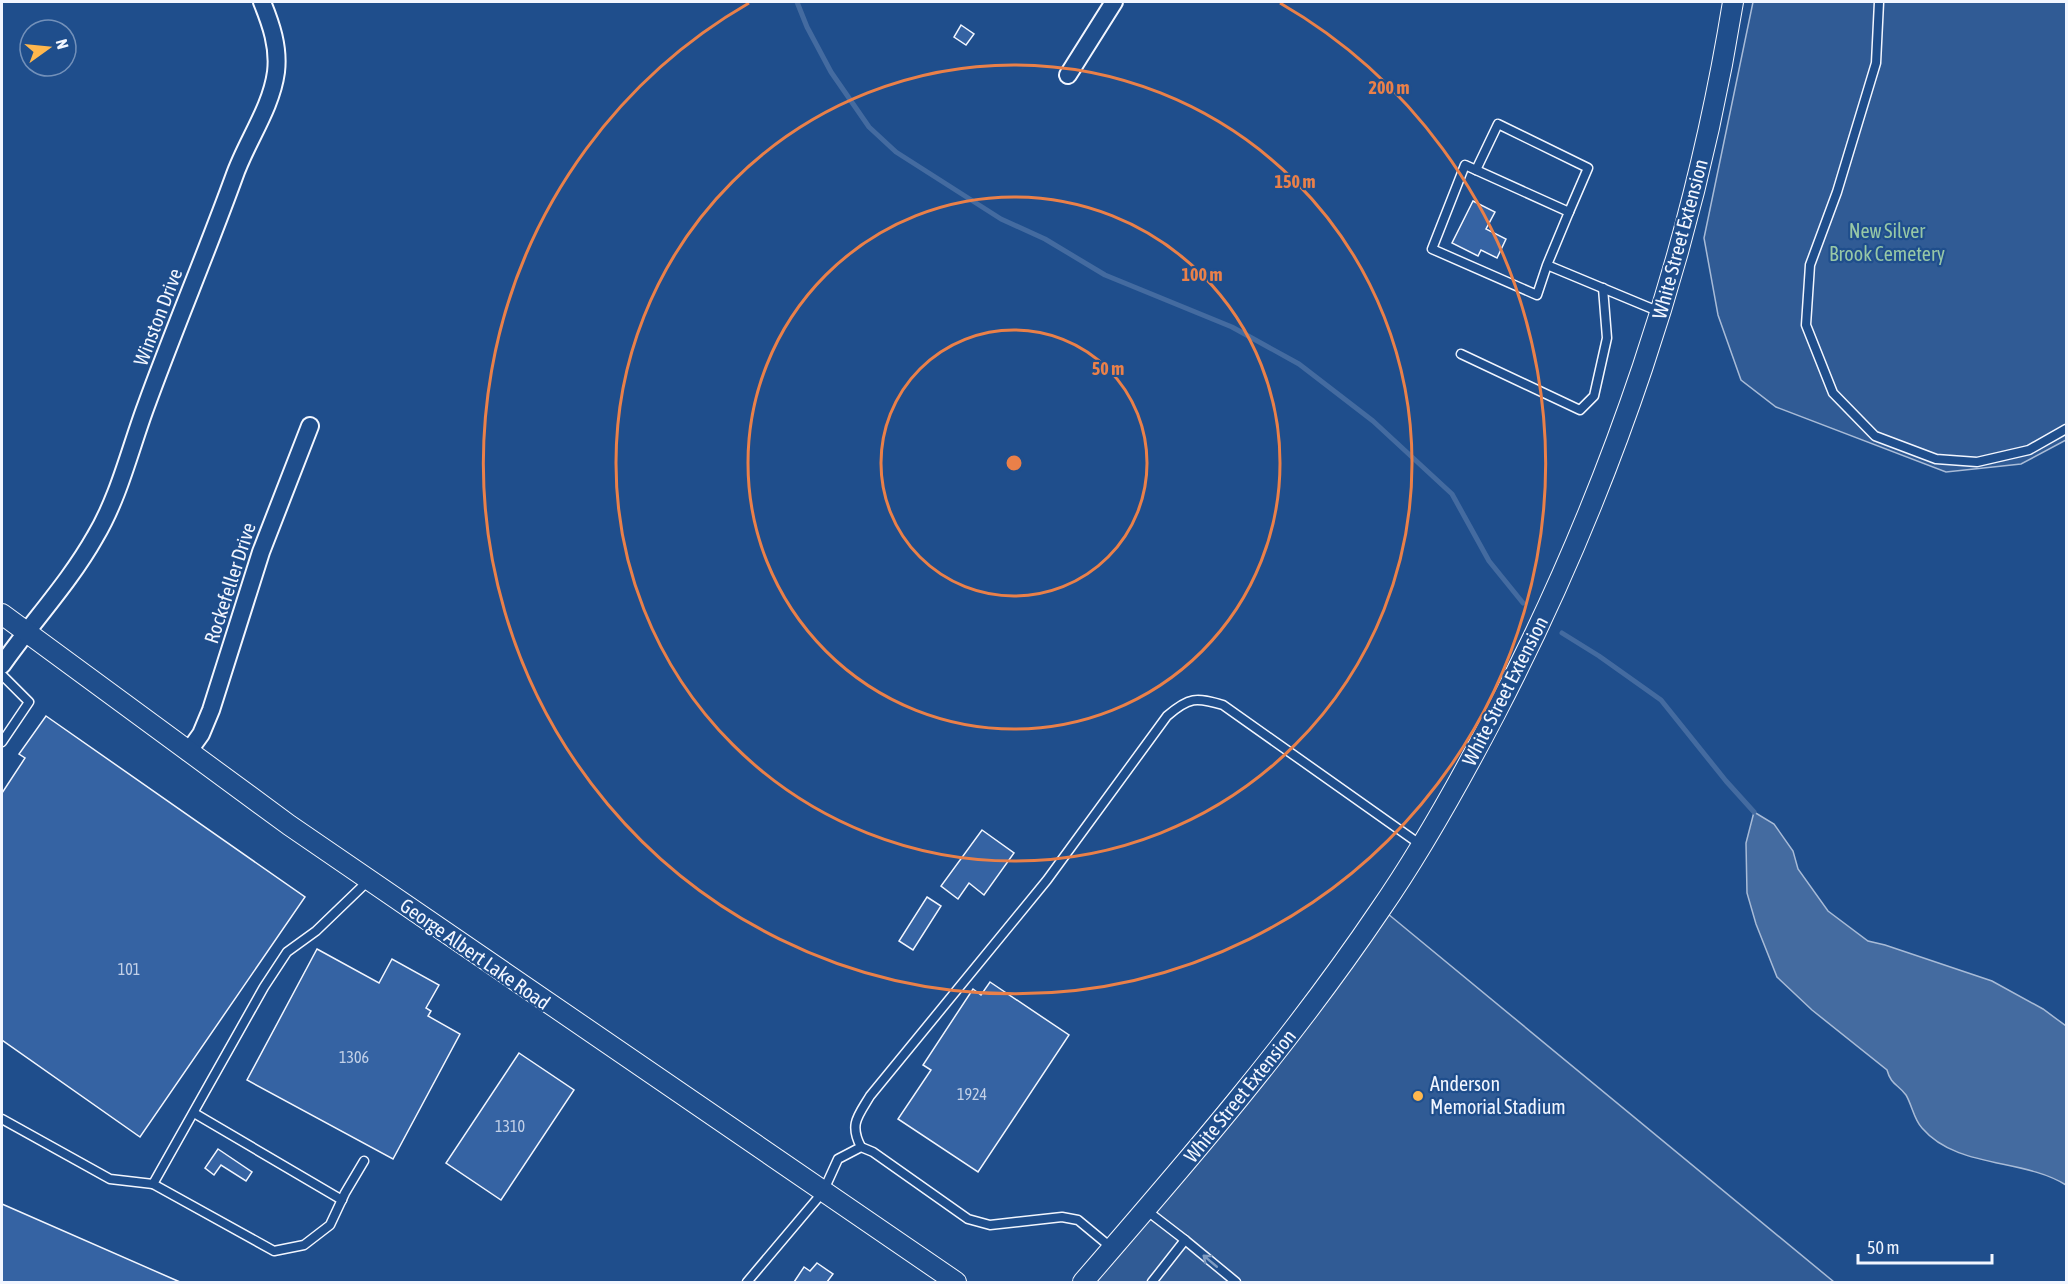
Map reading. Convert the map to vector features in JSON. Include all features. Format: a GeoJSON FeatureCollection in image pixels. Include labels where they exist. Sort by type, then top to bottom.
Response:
{"type":"FeatureCollection","features":[{"type":"Feature","properties":{"kind":"street","name":"Winston Drive"},"geometry":{"type":"LineString","coordinates":[[2,665],[75,569],[96,536],[113,501],[147,404],[208,249],[235,173],[272,93],[276,71],[276,46],[271,22],[262,2]]}},
{"type":"Feature","properties":{"kind":"street"},"geometry":{"type":"LineString","coordinates":[[1068,75],[1114,2]]}},
{"type":"Feature","properties":{"kind":"street","name":"White Street Extension"},"geometry":{"type":"LineString","coordinates":[[1083,1282],[1212,1132],[1286,1039],[1382,909],[1469,764],[1544,617],[1586,520],[1626,415],[1661,312],[1693,200],[1733,2]]}},
{"type":"Feature","properties":{"kind":"street","name":"Rockefeller Drive"},"geometry":{"type":"LineString","coordinates":[[188,752],[201,734],[211,710],[261,552],[310,426]]}},
{"type":"Feature","properties":{"kind":"street","name":"George Albert Lake Road"},"geometry":{"type":"LineString","coordinates":[[2,614],[288,825],[956,1282]]}},
{"type":"Feature","properties":{"kind":"lane"},"geometry":{"type":"LineString","coordinates":[[1879,2],[1876,63],[1837,192],[1810,265],[1806,325],[1833,393],[1875,436],[1936,459],[1977,462],[2029,450],[2067,429]]}},
{"type":"Feature","properties":{"kind":"lane"},"geometry":{"type":"LineString","coordinates":[[1476,170],[1498,124],[1588,168],[1547,265],[1537,295],[1432,249],[1465,165],[1476,170],[1569,212]]}},
{"type":"Feature","properties":{"kind":"lane"},"geometry":{"type":"LineString","coordinates":[[1547,265],[1661,312]]}},
{"type":"Feature","properties":{"kind":"lane"},"geometry":{"type":"LineString","coordinates":[[1461,354],[1580,410],[1594,396],[1607,338],[1603,288]]}},
{"type":"Feature","properties":{"kind":"lane"},"geometry":{"type":"LineString","coordinates":[[2,675],[29,702],[2,742]]}},
{"type":"Feature","properties":{"kind":"lane"},"geometry":{"type":"LineString","coordinates":[[1113,1249],[1078,1220],[1062,1217],[990,1225],[968,1219],[873,1152],[861,1147],[855,1136],[855,1121],[870,1096],[1047,880],[1167,716],[1182,704],[1201,699],[1224,705],[1422,845]]}},
{"type":"Feature","properties":{"kind":"lane"},"geometry":{"type":"LineString","coordinates":[[153,1184],[264,987],[287,952],[316,931],[369,880]]}},
{"type":"Feature","properties":{"kind":"lane"},"geometry":{"type":"LineString","coordinates":[[195,1113],[342,1200]]}},
{"type":"Feature","properties":{"kind":"lane"},"geometry":{"type":"LineString","coordinates":[[2,1119],[110,1179],[153,1184],[274,1251],[304,1245],[330,1225],[364,1161]]}},
{"type":"Feature","properties":{"kind":"lane"},"geometry":{"type":"LineString","coordinates":[[747,1282],[823,1192],[838,1159],[861,1147]]}},
{"type":"Feature","properties":{"kind":"lane"},"geometry":{"type":"LineString","coordinates":[[1146,1210],[1236,1282]]}},
{"type":"Feature","properties":{"kind":"lane"},"geometry":{"type":"LineString","coordinates":[[1152,1282],[1185,1240]]}},
{"type":"Feature","properties":{"kind":"shaded area","name":"New Silver Brook Cemetery"},"geometry":{"type":"Polygon","coordinates":[[[1753,2],[2066,2],[2066,440],[2021,464],[1946,472],[1776,407],[1741,380],[1718,315],[1704,238],[1753,2]]]}},
{"type":"Feature","properties":{"kind":"shaded area"},"geometry":{"type":"Polygon","coordinates":[[[1754,812],[1774,824],[1793,851],[1798,869],[1828,911],[1868,941],[1992,981],[2043,1009],[2066,1026],[2066,1185],[2030,1170],[1972,1157],[1936,1141],[1919,1125],[1906,1095],[1893,1082],[1887,1070],[1812,1010],[1777,977],[1756,924],[1747,893],[1746,843],[1754,812]]]}},
{"type":"Feature","properties":{"kind":"shaded area","name":"Anderson Memorial Stadium"},"geometry":{"type":"Polygon","coordinates":[[[1382,909],[1834,1282],[1074,1282],[1382,909]]]}},
{"type":"Feature","properties":{"kind":"building"},"geometry":{"type":"Polygon","coordinates":[[[961,25],[974,34],[966,45],[954,37],[961,25]]]}},
{"type":"Feature","properties":{"kind":"building"},"geometry":{"type":"Polygon","coordinates":[[[1473,201],[1495,212],[1486,229],[1506,239],[1497,258],[1481,250],[1478,256],[1452,243],[1473,201]]]}},
{"type":"Feature","properties":{"kind":"building"},"geometry":{"type":"Polygon","coordinates":[[[46,716],[305,897],[140,1137],[2,1040],[2,793],[25,758],[19,754],[46,716]]]}},
{"type":"Feature","properties":{"kind":"building"},"geometry":{"type":"Polygon","coordinates":[[[982,830],[1014,853],[984,895],[969,883],[958,899],[941,886],[982,830]]]}},
{"type":"Feature","properties":{"kind":"building"},"geometry":{"type":"Polygon","coordinates":[[[927,897],[941,906],[913,950],[899,941],[927,897]]]}},
{"type":"Feature","properties":{"kind":"building"},"geometry":{"type":"Polygon","coordinates":[[[317,949],[379,983],[392,959],[439,985],[426,1008],[431,1011],[428,1016],[460,1034],[393,1159],[247,1080],[317,949]]]}},
{"type":"Feature","properties":{"kind":"building"},"geometry":{"type":"Polygon","coordinates":[[[990,982],[1069,1035],[978,1172],[898,1119],[931,1070],[923,1065],[973,989],[981,995],[990,982]]]}},
{"type":"Feature","properties":{"kind":"building"},"geometry":{"type":"Polygon","coordinates":[[[519,1053],[574,1090],[501,1200],[446,1163],[519,1053]]]}},
{"type":"Feature","properties":{"kind":"building"},"geometry":{"type":"Polygon","coordinates":[[[218,1149],[252,1172],[246,1181],[221,1165],[214,1175],[205,1168],[218,1149]]]}},
{"type":"Feature","properties":{"kind":"building"},"geometry":{"type":"Polygon","coordinates":[[[2,1204],[180,1282],[2,1282],[2,1204]]]}},
{"type":"Feature","properties":{"kind":"building"},"geometry":{"type":"Polygon","coordinates":[[[817,1263],[833,1274],[827,1282],[794,1282],[804,1267],[810,1271],[817,1263]]]}},
{"type":"Feature","properties":{"kind":"waterway"},"geometry":{"type":"LineString","coordinates":[[797,2],[807,27],[831,72],[869,127],[896,152],[1001,219],[1045,239],[1105,275],[1232,327],[1299,364],[1373,421],[1452,494],[1489,561],[1523,603]]}},
{"type":"Feature","properties":{"kind":"waterway"},"geometry":{"type":"LineString","coordinates":[[1562,633],[1661,700],[1754,812]]}},
{"type":"Feature","properties":{"kind":"place","name":"Anderson Memorial Stadium"},"geometry":{"type":"Point","coordinates":[1418,1096]}}]}
